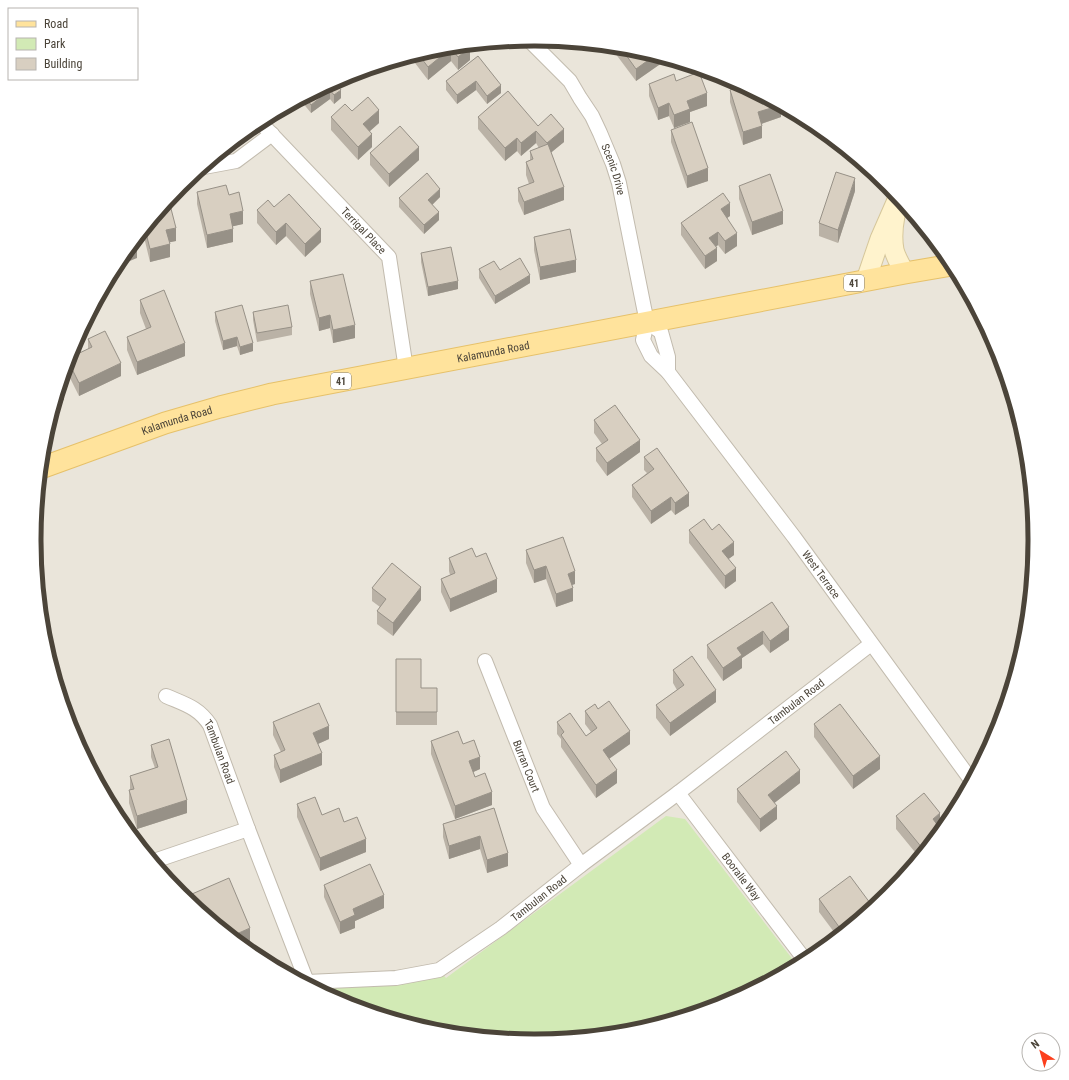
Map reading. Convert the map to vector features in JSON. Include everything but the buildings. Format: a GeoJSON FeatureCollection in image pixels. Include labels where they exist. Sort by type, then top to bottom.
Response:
{"type":"FeatureCollection","features":[{"type":"Feature","properties":{"kind":"main road","name":"Kalamunda Road"},"geometry":{"type":"LineString","coordinates":[[47,466],[165,423],[272,394],[945,266]]}},
{"type":"Feature","properties":{"kind":"street","name":"Scenic Drive"},"geometry":{"type":"LineString","coordinates":[[535,46],[570,81],[592,116],[613,164],[619,183],[647,322]]}},
{"type":"Feature","properties":{"kind":"street","name":"Terrigal Place"},"geometry":{"type":"LineString","coordinates":[[265,127],[390,257],[406,369]]}},
{"type":"Feature","properties":{"kind":"street"},"geometry":{"type":"LineString","coordinates":[[214,165],[236,161],[272,134]]}},
{"type":"Feature","properties":{"kind":"street"},"geometry":{"type":"LineString","coordinates":[[866,280],[880,239],[896,204]]}},
{"type":"Feature","properties":{"kind":"street"},"geometry":{"type":"LineString","coordinates":[[897,206],[893,229],[894,249],[905,273]]}},
{"type":"Feature","properties":{"kind":"street","name":"West Terrace"},"geometry":{"type":"LineString","coordinates":[[647,322],[661,332],[668,357],[668,372],[794,537],[968,776]]}},
{"type":"Feature","properties":{"kind":"street","name":"Tambulan Road"},"geometry":{"type":"LineString","coordinates":[[314,982],[396,978],[439,970],[501,928],[581,865],[678,793],[871,644]]}},
{"type":"Feature","properties":{"kind":"street","name":"Burran Court"},"geometry":{"type":"LineString","coordinates":[[485,661],[543,808],[581,865]]}},
{"type":"Feature","properties":{"kind":"street","name":"Tambulan Road"},"geometry":{"type":"LineString","coordinates":[[166,696],[197,710],[205,717],[210,725],[248,829],[306,977]]}},
{"type":"Feature","properties":{"kind":"street","name":"Booralie Way"},"geometry":{"type":"LineString","coordinates":[[678,793],[801,955]]}},
{"type":"Feature","properties":{"kind":"street"},"geometry":{"type":"LineString","coordinates":[[159,859],[248,829]]}},
{"type":"Feature","properties":{"kind":"shaded area"},"geometry":{"type":"Polygon","coordinates":[[[534,46],[567,48],[631,56],[662,63],[723,84],[753,97],[809,130],[835,148],[860,169],[906,215],[945,266],[962,293],[977,322],[1002,381],[1019,444],[1024,476],[1028,540],[1027,572],[1019,636],[1011,668],[1002,699],[977,758],[962,787],[926,840],[906,865],[860,911],[835,932],[781,967],[753,983],[693,1007],[662,1017],[599,1029],[534,1034],[502,1032],[438,1024],[407,1017],[346,996],[316,983],[260,950],[234,932],[209,911],[163,865],[124,814],[107,787],[92,758],[67,699],[50,636],[45,604],[41,540],[42,508],[50,444],[58,412],[67,381],[92,322],[107,293],[143,240],[163,215],[209,169],[234,148],[288,113],[316,97],[376,73],[407,63],[470,51],[534,46]]]}},
{"type":"Feature","properties":{"kind":"green space"},"geometry":{"type":"Polygon","coordinates":[[[666,816],[685,819],[793,960],[753,983],[723,996],[662,1017],[599,1029],[534,1034],[470,1029],[407,1017],[346,996],[316,983],[439,970],[446,978],[666,816]]]}}]}
